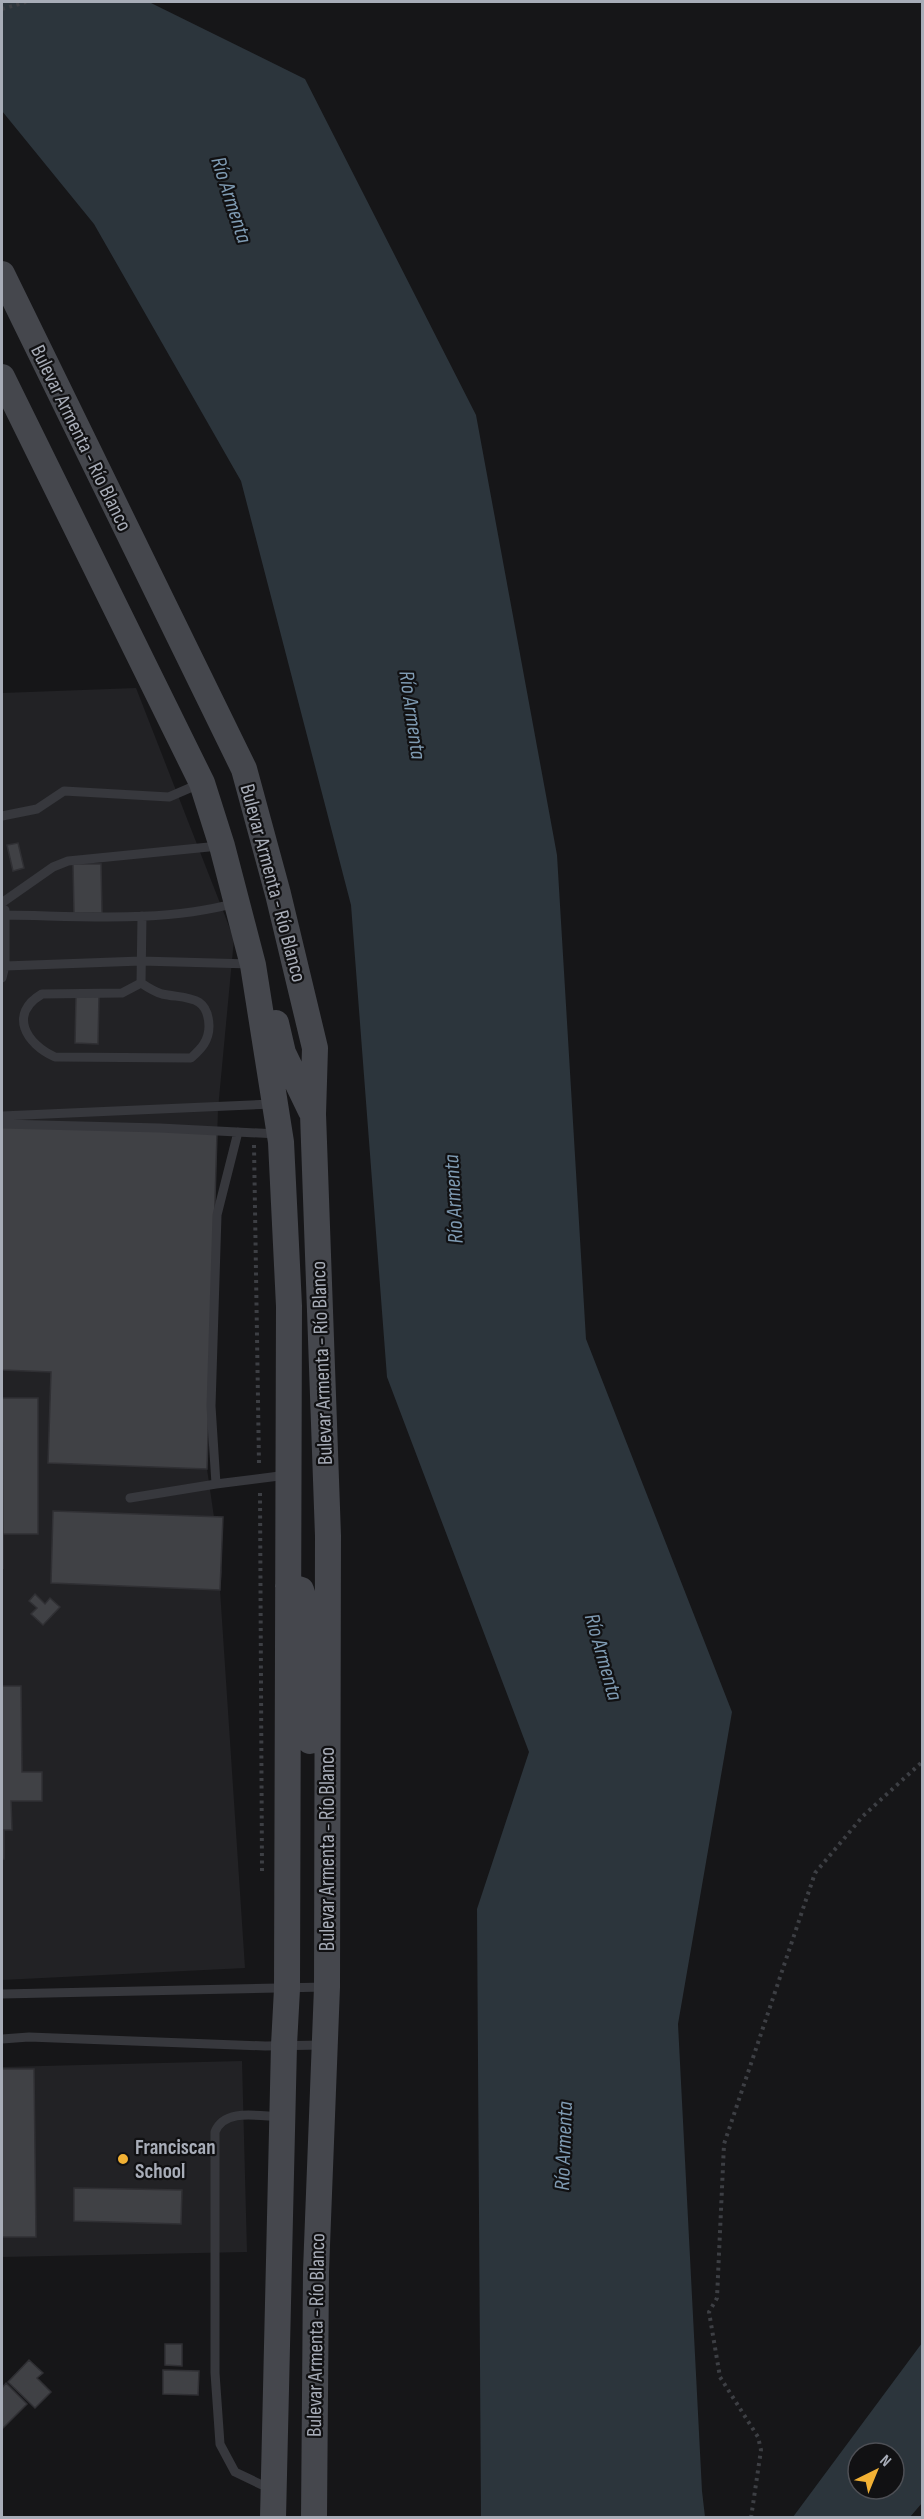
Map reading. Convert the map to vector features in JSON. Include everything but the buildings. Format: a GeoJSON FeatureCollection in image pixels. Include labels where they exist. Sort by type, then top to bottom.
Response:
{"type":"FeatureCollection","features":[{"type":"Feature","properties":{"kind":"main road","name":"Bulevar Armenta - Río Blanco"},"geometry":{"type":"LineString","coordinates":[[2,274],[243,769],[278,894],[315,1048],[313,1114],[328,1536],[327,1988],[316,2271],[314,2517]]}},
{"type":"Feature","properties":{"kind":"main road","name":"Bulevar Armenta - Río Blanco"},"geometry":{"type":"LineString","coordinates":[[2,377],[202,783],[222,846],[253,964],[279,1134],[289,1306],[287,1989],[273,2517]]}},
{"type":"Feature","properties":{"kind":"main road"},"geometry":{"type":"LineString","coordinates":[[230,875],[243,886],[283,1053],[313,1114]]}},
{"type":"Feature","properties":{"kind":"main road"},"geometry":{"type":"LineString","coordinates":[[288,1586],[301,1590],[309,1617],[311,1821],[316,1844],[327,1853]]}},
{"type":"Feature","properties":{"kind":"main road"},"geometry":{"type":"LineString","coordinates":[[282,2117],[289,2120],[296,2137],[297,2264],[302,2268],[316,2271]]}},
{"type":"Feature","properties":{"kind":"lane"},"geometry":{"type":"LineString","coordinates":[[2,816],[37,809],[64,791],[169,797],[202,783]]}},
{"type":"Feature","properties":{"kind":"lane"},"geometry":{"type":"LineString","coordinates":[[2,978],[5,966],[6,915],[2,899],[53,867],[68,861],[222,846]]}},
{"type":"Feature","properties":{"kind":"lane"},"geometry":{"type":"LineString","coordinates":[[6,915],[142,916],[202,912],[237,903]]}},
{"type":"Feature","properties":{"kind":"lane"},"geometry":{"type":"LineString","coordinates":[[141,983],[142,916]]}},
{"type":"Feature","properties":{"kind":"lane"},"geometry":{"type":"LineString","coordinates":[[5,966],[141,961],[253,964]]}},
{"type":"Feature","properties":{"kind":"lane"},"geometry":{"type":"LineString","coordinates":[[141,983],[159,993],[198,1001],[206,1008],[209,1032],[203,1047],[191,1058],[55,1057],[39,1050],[28,1038],[24,1024],[25,1011],[31,1000],[42,994],[122,993],[141,983]]}},
{"type":"Feature","properties":{"kind":"lane"},"geometry":{"type":"LineString","coordinates":[[2,1116],[273,1104]]}},
{"type":"Feature","properties":{"kind":"lane"},"geometry":{"type":"LineString","coordinates":[[2,1124],[279,1134]]}},
{"type":"Feature","properties":{"kind":"lane"},"geometry":{"type":"LineString","coordinates":[[216,1484],[211,1406],[217,1215],[237,1132]]}},
{"type":"Feature","properties":{"kind":"lane"},"geometry":{"type":"LineString","coordinates":[[130,1498],[288,1475]]}},
{"type":"Feature","properties":{"kind":"lane"},"geometry":{"type":"LineString","coordinates":[[2,1994],[327,1988]]}},
{"type":"Feature","properties":{"kind":"lane"},"geometry":{"type":"LineString","coordinates":[[2,2039],[29,2037],[325,2045]]}},
{"type":"Feature","properties":{"kind":"lane"},"geometry":{"type":"LineString","coordinates":[[274,2484],[262,2485],[235,2472],[220,2444],[215,2373],[215,2132],[218,2123],[228,2117],[282,2117]]}},
{"type":"Feature","properties":{"kind":"path"},"geometry":{"type":"LineString","coordinates":[[2,9],[26,2]]}},
{"type":"Feature","properties":{"kind":"path"},"geometry":{"type":"LineString","coordinates":[[253,1133],[260,1479],[262,1883]]}},
{"type":"Feature","properties":{"kind":"path"},"geometry":{"type":"LineString","coordinates":[[751,2517],[761,2450],[758,2437],[720,2377],[709,2312],[717,2298],[724,2144],[815,1873],[863,1816],[922,1762]]}},
{"type":"Feature","properties":{"kind":"shaded area"},"geometry":{"type":"Polygon","coordinates":[[[136,688],[234,939],[218,1109],[207,1469],[222,1572],[220,1590],[245,1968],[2,1980],[2,693],[136,688]]]}},
{"type":"Feature","properties":{"kind":"shaded area","name":"Franciscan School"},"geometry":{"type":"Polygon","coordinates":[[[242,2061],[247,2252],[2,2257],[2,2067],[242,2061]]]}},
{"type":"Feature","properties":{"kind":"water","name":"Río Armenta"},"geometry":{"type":"Polygon","coordinates":[[[2,2],[149,2],[305,79],[476,415],[557,855],[586,1339],[732,1712],[678,2024],[705,2517],[481,2517],[477,1909],[529,1752],[387,1377],[351,905],[241,481],[94,224],[2,111],[2,2]]]}},
{"type":"Feature","properties":{"kind":"water"},"geometry":{"type":"Polygon","coordinates":[[[922,2343],[922,2503],[910,2517],[793,2517],[846,2446],[846,2501],[906,2501],[906,2441],[849,2441],[922,2343]]]}},
{"type":"Feature","properties":{"kind":"place","name":"Franciscan School"},"geometry":{"type":"Point","coordinates":[123,2159]}}]}
